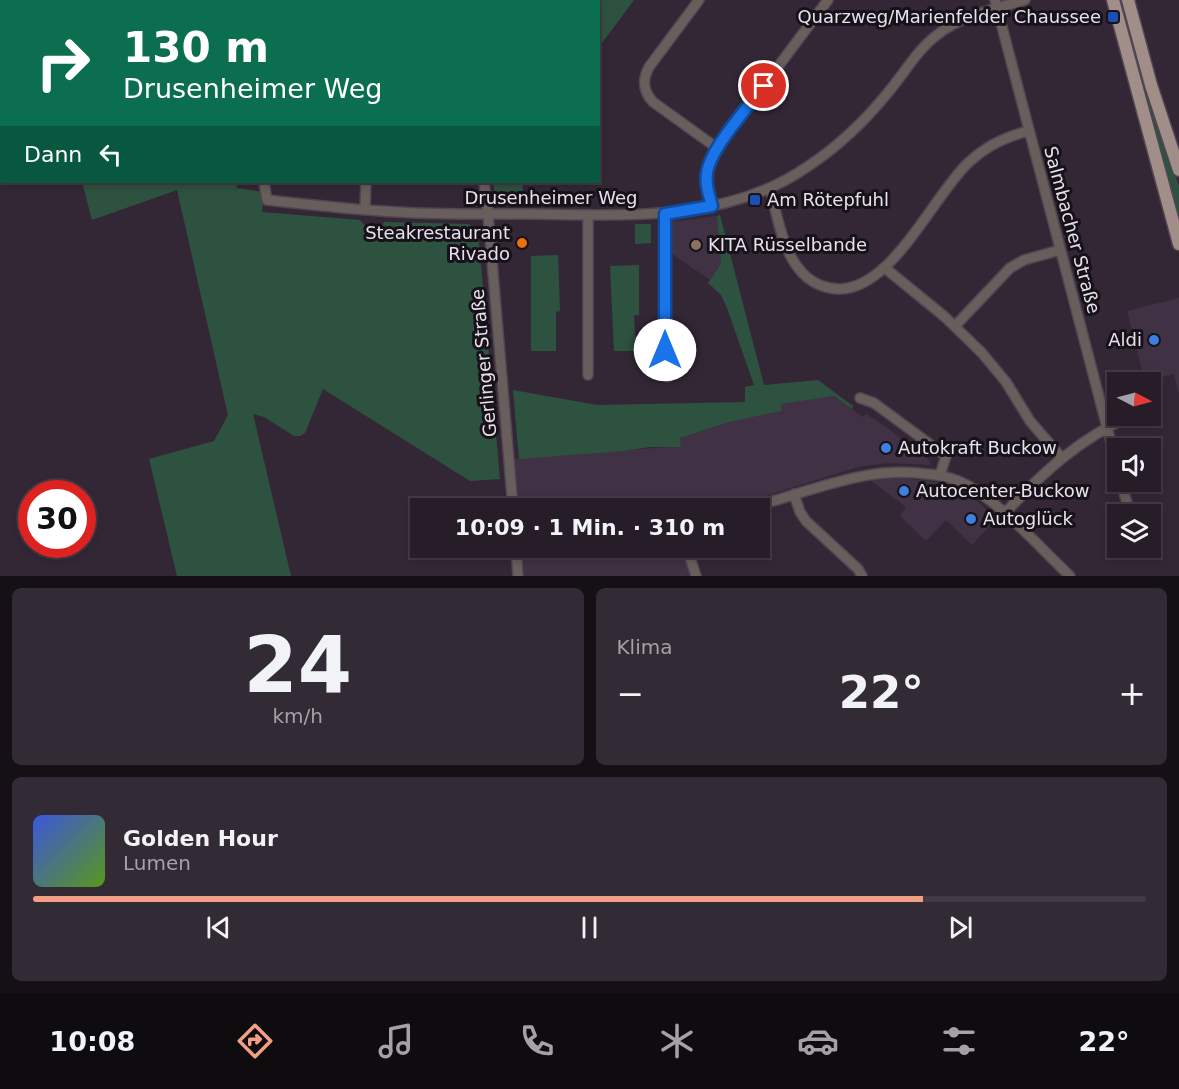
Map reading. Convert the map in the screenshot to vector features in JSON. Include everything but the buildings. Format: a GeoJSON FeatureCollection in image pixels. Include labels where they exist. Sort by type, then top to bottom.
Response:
{"type":"FeatureCollection","features":[{"type":"Feature","properties":{"kind":"main road"},"geometry":{"type":"LineString","coordinates":[[1113,0],[1179,244]]}},
{"type":"Feature","properties":{"kind":"main road"},"geometry":{"type":"LineString","coordinates":[[1128,0],[1155,98],[1179,170]]}},
{"type":"Feature","properties":{"kind":"street"},"geometry":{"type":"LineString","coordinates":[[699,0],[649,67],[645,87],[647,95],[653,102],[717,148]]}},
{"type":"Feature","properties":{"kind":"street"},"geometry":{"type":"LineString","coordinates":[[712,206],[706,183],[707,172],[717,148],[828,0]]}},
{"type":"Feature","properties":{"kind":"street","name":"Drusenheimer Weg"},"geometry":{"type":"LineString","coordinates":[[264,183],[267,200],[365,210],[447,215],[665,214],[712,206],[770,188],[798,174],[839,144],[874,110],[936,35],[996,4],[1025,0]]}},
{"type":"Feature","properties":{"kind":"street","name":"Salmbacher Straße"},"geometry":{"type":"LineString","coordinates":[[996,4],[1110,438]]}},
{"type":"Feature","properties":{"kind":"street"},"geometry":{"type":"LineString","coordinates":[[770,188],[787,248],[797,266],[813,282],[830,288],[849,289],[867,282],[885,268],[955,176],[970,161],[1003,140],[1029,130]]}},
{"type":"Feature","properties":{"kind":"street"},"geometry":{"type":"LineString","coordinates":[[365,210],[366,183]]}},
{"type":"Feature","properties":{"kind":"street","name":"Gerlinger Straße"},"geometry":{"type":"LineString","coordinates":[[484,183],[512,498]]}},
{"type":"Feature","properties":{"kind":"street"},"geometry":{"type":"LineString","coordinates":[[665,214],[665,350],[668,377]]}},
{"type":"Feature","properties":{"kind":"street"},"geometry":{"type":"LineString","coordinates":[[588,215],[588,375]]}},
{"type":"Feature","properties":{"kind":"street"},"geometry":{"type":"LineString","coordinates":[[954,326],[1010,268],[1024,260],[1060,250]]}},
{"type":"Feature","properties":{"kind":"street"},"geometry":{"type":"LineString","coordinates":[[885,268],[954,326],[1002,377],[1030,421],[1061,457]]}},
{"type":"Feature","properties":{"kind":"street"},"geometry":{"type":"LineString","coordinates":[[860,398],[874,403],[946,456],[940,475]]}},
{"type":"Feature","properties":{"kind":"street"},"geometry":{"type":"LineString","coordinates":[[1004,514],[1061,457],[1107,426]]}},
{"type":"Feature","properties":{"kind":"street"},"geometry":{"type":"LineString","coordinates":[[770,501],[836,481],[880,473],[915,472],[940,475],[966,484],[1004,514],[1070,576]]}},
{"type":"Feature","properties":{"kind":"street"},"geometry":{"type":"LineString","coordinates":[[794,494],[800,512],[806,521],[858,569],[862,576]]}},
{"type":"Feature","properties":{"kind":"street"},"geometry":{"type":"LineString","coordinates":[[517,558],[518,576]]}},
{"type":"Feature","properties":{"kind":"street"},"geometry":{"type":"LineString","coordinates":[[690,558],[696,576]]}},
{"type":"Feature","properties":{"kind":"shaded area","name":"KITA Rüsselbande"},"geometry":{"type":"Polygon","coordinates":[[[717,216],[721,264],[710,280],[671,253],[671,222],[717,216]]]}},
{"type":"Feature","properties":{"kind":"shaded area"},"geometry":{"type":"Polygon","coordinates":[[[1179,298],[1179,392],[1174,374],[1161,377],[1161,372],[1143,372],[1127,311],[1179,298]]]}},
{"type":"Feature","properties":{"kind":"shaded area"},"geometry":{"type":"Polygon","coordinates":[[[834,396],[863,417],[866,414],[889,429],[930,461],[930,465],[889,463],[858,467],[759,498],[518,498],[514,459],[681,446],[680,438],[729,422],[781,410],[780,404],[834,396]]]}},
{"type":"Feature","properties":{"kind":"shaded area"},"geometry":{"type":"Polygon","coordinates":[[[902,478],[935,482],[970,494],[996,519],[972,545],[946,520],[926,541],[900,516],[906,507],[870,480],[902,478]]]}},
{"type":"Feature","properties":{"kind":"shaded area"},"geometry":{"type":"Polygon","coordinates":[[[686,558],[692,576],[524,576],[523,560],[686,558]]]}},
{"type":"Feature","properties":{"kind":"green space"},"geometry":{"type":"Polygon","coordinates":[[[600,0],[634,0],[600,46],[600,0]]]}},
{"type":"Feature","properties":{"kind":"green space"},"geometry":{"type":"Polygon","coordinates":[[[1126,17],[1179,186],[1179,230],[1123,18],[1126,17]]]}},
{"type":"Feature","properties":{"kind":"green space"},"geometry":{"type":"Polygon","coordinates":[[[82,183],[236,183],[237,188],[264,192],[262,212],[360,220],[367,228],[378,229],[384,222],[469,224],[478,232],[500,479],[470,481],[323,389],[305,433],[300,436],[294,436],[264,417],[253,414],[291,576],[177,576],[149,459],[214,441],[228,415],[177,190],[92,220],[82,183]]]}},
{"type":"Feature","properties":{"kind":"green space"},"geometry":{"type":"Polygon","coordinates":[[[493,183],[523,183],[522,203],[505,203],[495,195],[493,183]]]}},
{"type":"Feature","properties":{"kind":"green space"},"geometry":{"type":"Polygon","coordinates":[[[720,215],[764,385],[818,380],[853,406],[852,409],[834,396],[781,404],[781,411],[729,422],[680,438],[681,447],[650,447],[519,459],[513,390],[597,405],[745,402],[745,387],[754,385],[727,308],[721,295],[708,283],[721,264],[717,216],[720,215]]]}},
{"type":"Feature","properties":{"kind":"green space"},"geometry":{"type":"Polygon","coordinates":[[[635,224],[651,224],[651,243],[635,244],[635,224]]]}},
{"type":"Feature","properties":{"kind":"green space"},"geometry":{"type":"Polygon","coordinates":[[[558,255],[560,311],[556,312],[556,351],[531,351],[531,256],[558,255]]]}},
{"type":"Feature","properties":{"kind":"green space"},"geometry":{"type":"Polygon","coordinates":[[[639,265],[639,315],[634,315],[635,336],[638,337],[639,351],[614,351],[610,266],[639,265]]]}},
{"type":"Feature","properties":{"kind":"place","name":"Quarzweg/Marienfelder Chaussee"},"geometry":{"type":"Point","coordinates":[1113,17]}},
{"type":"Feature","properties":{"kind":"place","name":"Am Rötepfuhl"},"geometry":{"type":"Point","coordinates":[755,200]}},
{"type":"Feature","properties":{"kind":"place","name":"Steakrestaurant Rivado"},"geometry":{"type":"Point","coordinates":[522,243]}},
{"type":"Feature","properties":{"kind":"place","name":"KITA Rüsselbande"},"geometry":{"type":"Point","coordinates":[696,245]}},
{"type":"Feature","properties":{"kind":"place","name":"Aldi"},"geometry":{"type":"Point","coordinates":[1154,340]}},
{"type":"Feature","properties":{"kind":"place","name":"Autokraft Buckow"},"geometry":{"type":"Point","coordinates":[886,448]}},
{"type":"Feature","properties":{"kind":"place","name":"Autocenter-Buckow"},"geometry":{"type":"Point","coordinates":[904,491]}},
{"type":"Feature","properties":{"kind":"place","name":"Autoglück"},"geometry":{"type":"Point","coordinates":[971,519]}},
{"type":"Feature","properties":{"kind":"route"},"geometry":{"type":"LineString","coordinates":[[665,350],[665,214],[712,206],[706,183],[711,160],[717,148],[764,86]]}}]}
